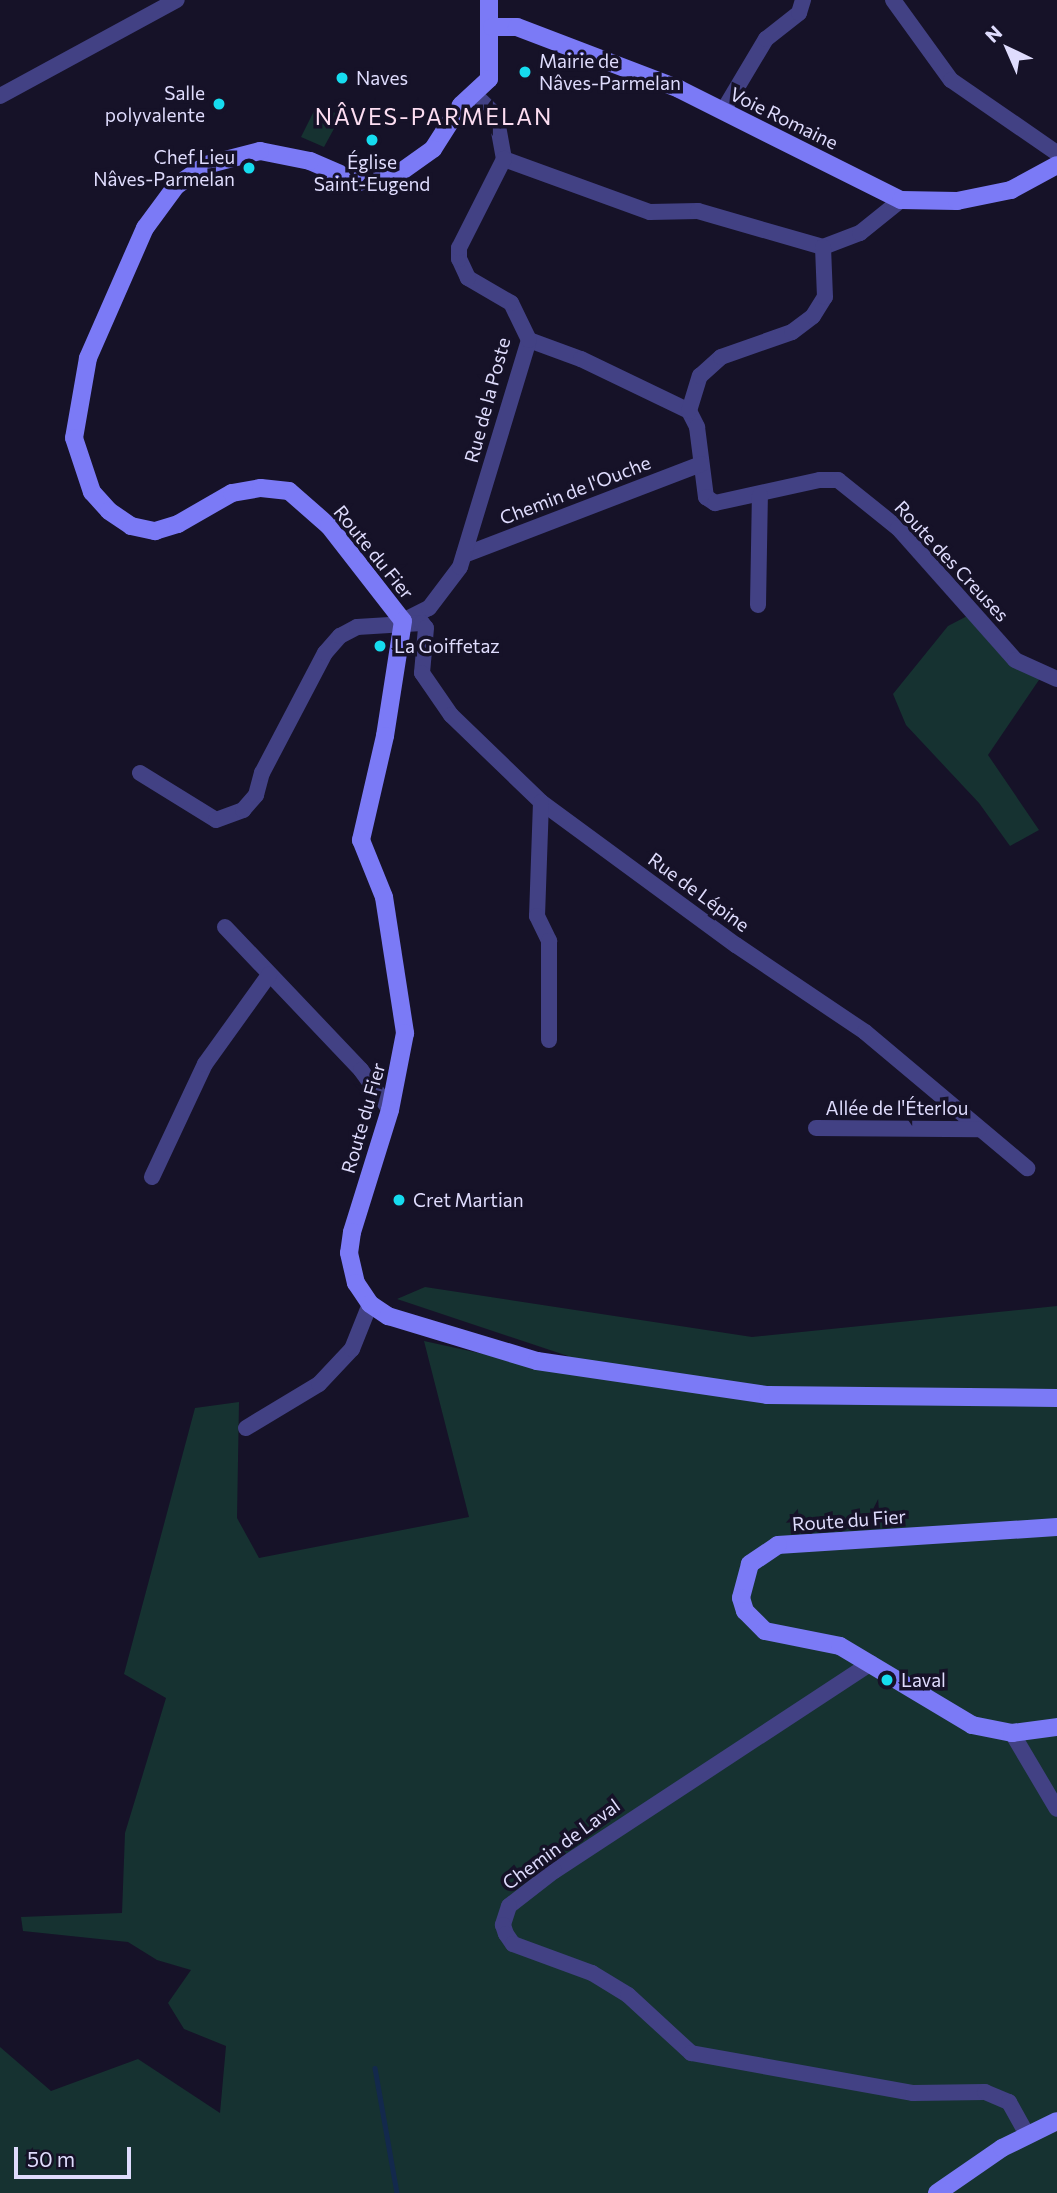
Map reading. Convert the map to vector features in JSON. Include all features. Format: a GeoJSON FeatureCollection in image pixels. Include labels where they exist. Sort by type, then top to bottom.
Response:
{"type":"FeatureCollection","features":[{"type":"Feature","properties":{"kind":"main road","name":"Route du Fier"},"geometry":{"type":"LineString","coordinates":[[370,1304],[356,1283],[349,1253],[352,1232],[390,1110],[405,1033],[384,897],[361,840],[385,736],[403,621],[329,526],[289,491],[261,488],[232,493],[178,524],[155,531],[131,526],[109,511],[92,492],[80,464],[74,438],[88,358],[154,211],[186,177],[223,158],[260,151],[310,161],[359,182],[395,176],[433,149],[461,105],[474,94],[492,68],[489,0]]}},
{"type":"Feature","properties":{"kind":"main road","name":"Voie Romaine"},"geometry":{"type":"LineString","coordinates":[[492,27],[517,27],[679,89],[901,200],[957,201],[1011,190],[1057,165]]}},
{"type":"Feature","properties":{"kind":"main road"},"geometry":{"type":"LineString","coordinates":[[370,1304],[388,1316],[537,1361],[768,1395],[1057,1398]]}},
{"type":"Feature","properties":{"kind":"main road","name":"Route du Fier"},"geometry":{"type":"LineString","coordinates":[[1057,1527],[778,1545],[750,1564],[741,1598],[754,1622],[783,1636],[841,1646],[871,1662],[953,1716],[1012,1733],[1057,1727]]}},
{"type":"Feature","properties":{"kind":"main road"},"geometry":{"type":"LineString","coordinates":[[937,2193],[1027,2134],[1057,2121]]}},
{"type":"Feature","properties":{"kind":"street"},"geometry":{"type":"LineString","coordinates":[[0,96],[177,0]]}},
{"type":"Feature","properties":{"kind":"street"},"geometry":{"type":"LineString","coordinates":[[723,111],[766,39],[799,13],[803,0]]}},
{"type":"Feature","properties":{"kind":"street"},"geometry":{"type":"LineString","coordinates":[[893,0],[951,79],[1057,153]]}},
{"type":"Feature","properties":{"kind":"street"},"geometry":{"type":"LineString","coordinates":[[474,94],[495,115],[504,159],[650,212],[698,211],[823,247],[860,233],[901,200]]}},
{"type":"Feature","properties":{"kind":"street","name":"Rue de la Poste"},"geometry":{"type":"LineString","coordinates":[[403,621],[429,608],[464,555],[529,340],[511,303],[468,278],[459,259],[459,248],[504,159]]}},
{"type":"Feature","properties":{"kind":"street"},"geometry":{"type":"LineString","coordinates":[[529,340],[581,359],[689,411],[700,376],[721,356],[792,332],[813,316],[825,297],[823,247]]}},
{"type":"Feature","properties":{"kind":"street","name":"Route des Creuses"},"geometry":{"type":"LineString","coordinates":[[689,411],[696,420],[706,497],[715,503],[820,480],[838,480],[898,528],[1015,660],[1057,679]]}},
{"type":"Feature","properties":{"kind":"street","name":"Chemin de l'Ouche"},"geometry":{"type":"LineString","coordinates":[[464,555],[701,464]]}},
{"type":"Feature","properties":{"kind":"street"},"geometry":{"type":"LineString","coordinates":[[758,605],[760,495]]}},
{"type":"Feature","properties":{"kind":"street","name":"Rue de Lépine"},"geometry":{"type":"LineString","coordinates":[[403,621],[416,620],[426,628],[422,673],[451,715],[541,802],[736,945],[865,1031],[1027,1168]]}},
{"type":"Feature","properties":{"kind":"street"},"geometry":{"type":"LineString","coordinates":[[140,773],[216,820],[243,810],[256,795],[262,773],[325,653],[357,627],[403,621]]}},
{"type":"Feature","properties":{"kind":"street"},"geometry":{"type":"LineString","coordinates":[[541,802],[537,916],[549,941],[550,1040]]}},
{"type":"Feature","properties":{"kind":"street"},"geometry":{"type":"LineString","coordinates":[[225,928],[361,1070],[390,1110]]}},
{"type":"Feature","properties":{"kind":"street"},"geometry":{"type":"LineString","coordinates":[[152,1177],[205,1064],[269,975]]}},
{"type":"Feature","properties":{"kind":"street","name":"Allée de l'Éterlou"},"geometry":{"type":"LineString","coordinates":[[816,1128],[979,1129]]}},
{"type":"Feature","properties":{"kind":"street"},"geometry":{"type":"LineString","coordinates":[[246,1428],[319,1384],[352,1349],[370,1304]]}},
{"type":"Feature","properties":{"kind":"street","name":"Chemin de Laval"},"geometry":{"type":"LineString","coordinates":[[871,1662],[744,1743],[515,1899],[503,1925],[513,1944],[592,1973],[628,1995],[691,2053],[913,2093],[985,2092],[1009,2102],[1027,2134]]}},
{"type":"Feature","properties":{"kind":"street"},"geometry":{"type":"LineString","coordinates":[[1012,1733],[1057,1809]]}},
{"type":"Feature","properties":{"kind":"green space"},"geometry":{"type":"Polygon","coordinates":[[[315,109],[342,114],[324,147],[301,137],[315,109]]]}},
{"type":"Feature","properties":{"kind":"green space"},"geometry":{"type":"Polygon","coordinates":[[[973,613],[1015,660],[1043,674],[988,755],[1039,830],[1010,846],[979,803],[906,725],[893,694],[948,626],[973,613]]]}},
{"type":"Feature","properties":{"kind":"green space"},"geometry":{"type":"Polygon","coordinates":[[[425,1287],[752,1337],[1057,1306],[1057,2193],[0,2193],[0,2047],[51,2091],[138,2059],[220,2113],[226,2046],[184,2029],[168,2003],[191,1970],[157,1960],[128,1942],[23,1931],[21,1917],[122,1913],[125,1833],[166,1698],[124,1674],[195,1408],[239,1402],[237,1518],[259,1558],[469,1517],[424,1341],[570,1373],[568,1356],[397,1299],[425,1287]]]}},
{"type":"Feature","properties":{"kind":"waterway"},"geometry":{"type":"LineString","coordinates":[[375,2068],[397,2193]]}},
{"type":"Feature","properties":{"kind":"place","name":"Mairie de Nâves-Parmelan"},"geometry":{"type":"Point","coordinates":[525,72]}},
{"type":"Feature","properties":{"kind":"place","name":"Naves"},"geometry":{"type":"Point","coordinates":[342,78]}},
{"type":"Feature","properties":{"kind":"place","name":"Salle polyvalente"},"geometry":{"type":"Point","coordinates":[219,104]}},
{"type":"Feature","properties":{"kind":"place","name":"Église Saint-Eugend"},"geometry":{"type":"Point","coordinates":[372,140]}},
{"type":"Feature","properties":{"kind":"place","name":"Chef Lieu Nâves-Parmelan"},"geometry":{"type":"Point","coordinates":[249,168]}},
{"type":"Feature","properties":{"kind":"place","name":"La Goiffetaz"},"geometry":{"type":"Point","coordinates":[380,646]}},
{"type":"Feature","properties":{"kind":"place","name":"Cret Martian"},"geometry":{"type":"Point","coordinates":[399,1200]}},
{"type":"Feature","properties":{"kind":"place","name":"Laval"},"geometry":{"type":"Point","coordinates":[887,1680]}},
{"type":"Feature","properties":{"kind":"district","name":"NÂVES-PARMELAN"},"geometry":{"type":"Point","coordinates":[434,116]}}]}
